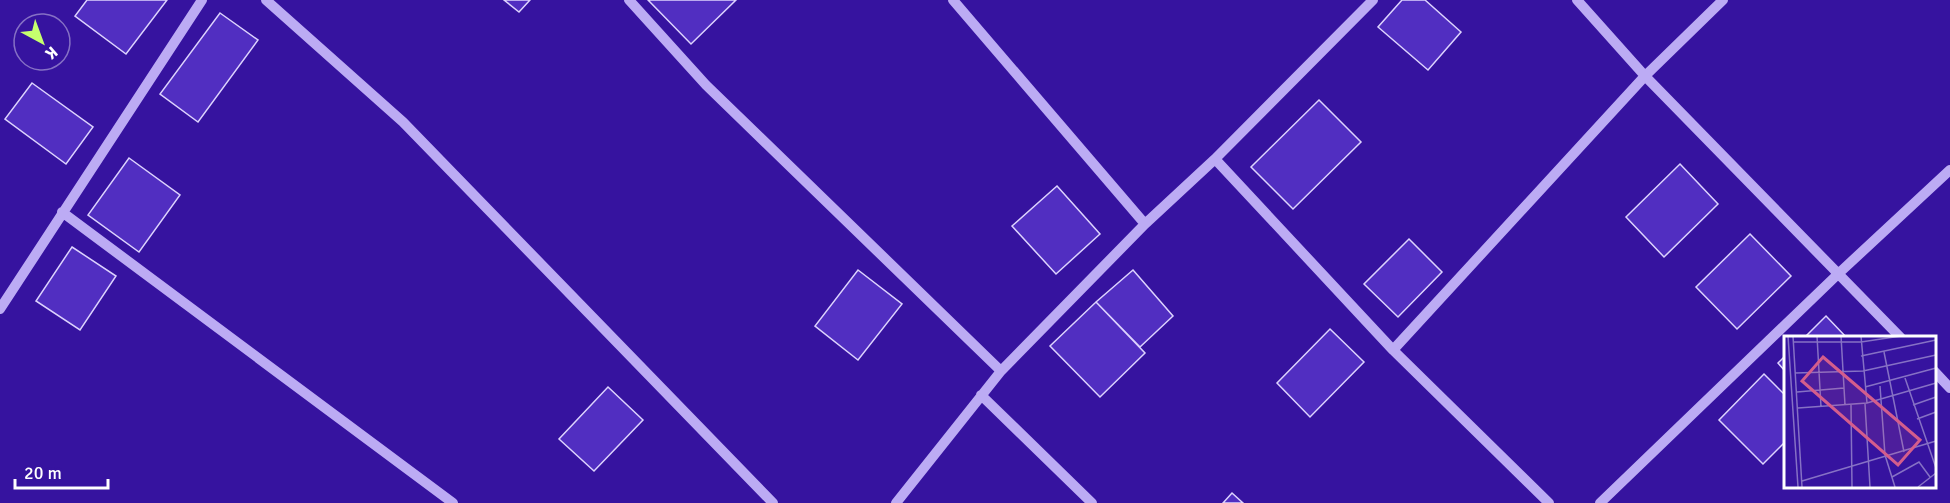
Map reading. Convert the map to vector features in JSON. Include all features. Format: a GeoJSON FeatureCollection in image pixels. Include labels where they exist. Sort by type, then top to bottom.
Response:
{"type":"FeatureCollection","features":[{"type":"Feature","properties":{"kind":"street"},"geometry":{"type":"LineString","coordinates":[[0,309],[201,0]]}},
{"type":"Feature","properties":{"kind":"street"},"geometry":{"type":"LineString","coordinates":[[266,0],[403,122],[773,503]]}},
{"type":"Feature","properties":{"kind":"street"},"geometry":{"type":"LineString","coordinates":[[629,0],[706,85],[1001,371]]}},
{"type":"Feature","properties":{"kind":"street"},"geometry":{"type":"LineString","coordinates":[[953,0],[1146,224]]}},
{"type":"Feature","properties":{"kind":"street"},"geometry":{"type":"LineString","coordinates":[[896,503],[1001,371],[1373,0]]}},
{"type":"Feature","properties":{"kind":"street"},"geometry":{"type":"LineString","coordinates":[[1577,0],[1646,76],[1899,336]]}},
{"type":"Feature","properties":{"kind":"street"},"geometry":{"type":"LineString","coordinates":[[1393,350],[1646,76],[1723,0]]}},
{"type":"Feature","properties":{"kind":"street"},"geometry":{"type":"LineString","coordinates":[[1215,159],[1393,350],[1549,503]]}},
{"type":"Feature","properties":{"kind":"street"},"geometry":{"type":"LineString","coordinates":[[1600,503],[1838,274],[1950,170]]}},
{"type":"Feature","properties":{"kind":"street"},"geometry":{"type":"LineString","coordinates":[[62,213],[453,503]]}},
{"type":"Feature","properties":{"kind":"street"},"geometry":{"type":"LineString","coordinates":[[1935,372],[1950,388]]}},
{"type":"Feature","properties":{"kind":"street"},"geometry":{"type":"LineString","coordinates":[[981,395],[1092,503]]}},
{"type":"Feature","properties":{"kind":"building"},"geometry":{"type":"Polygon","coordinates":[[[87,0],[167,0],[126,54],[75,16],[87,0]]]}},
{"type":"Feature","properties":{"kind":"building"},"geometry":{"type":"Polygon","coordinates":[[[504,0],[530,0],[519,12],[504,0]]]}},
{"type":"Feature","properties":{"kind":"building"},"geometry":{"type":"Polygon","coordinates":[[[648,0],[736,0],[691,44],[648,0]]]}},
{"type":"Feature","properties":{"kind":"building"},"geometry":{"type":"Polygon","coordinates":[[[1402,0],[1425,0],[1461,32],[1428,70],[1378,27],[1402,0]]]}},
{"type":"Feature","properties":{"kind":"building"},"geometry":{"type":"Polygon","coordinates":[[[220,13],[258,40],[198,122],[160,94],[220,13]]]}},
{"type":"Feature","properties":{"kind":"building"},"geometry":{"type":"Polygon","coordinates":[[[32,83],[93,127],[66,164],[5,119],[32,83]]]}},
{"type":"Feature","properties":{"kind":"building"},"geometry":{"type":"Polygon","coordinates":[[[1319,100],[1361,142],[1293,209],[1251,167],[1319,100]]]}},
{"type":"Feature","properties":{"kind":"building"},"geometry":{"type":"Polygon","coordinates":[[[129,158],[180,195],[139,252],[88,215],[129,158]]]}},
{"type":"Feature","properties":{"kind":"building"},"geometry":{"type":"Polygon","coordinates":[[[1680,164],[1718,204],[1664,257],[1626,217],[1680,164]]]}},
{"type":"Feature","properties":{"kind":"building"},"geometry":{"type":"Polygon","coordinates":[[[1057,186],[1100,234],[1056,274],[1012,226],[1057,186]]]}},
{"type":"Feature","properties":{"kind":"building"},"geometry":{"type":"Polygon","coordinates":[[[1750,234],[1791,276],[1737,329],[1696,287],[1750,234]]]}},
{"type":"Feature","properties":{"kind":"building"},"geometry":{"type":"Polygon","coordinates":[[[1409,239],[1442,272],[1398,317],[1364,284],[1409,239]]]}},
{"type":"Feature","properties":{"kind":"building"},"geometry":{"type":"Polygon","coordinates":[[[72,247],[116,276],[80,330],[36,301],[72,247]]]}},
{"type":"Feature","properties":{"kind":"building"},"geometry":{"type":"Polygon","coordinates":[[[858,270],[902,304],[858,360],[815,326],[858,270]]]}},
{"type":"Feature","properties":{"kind":"building"},"geometry":{"type":"Polygon","coordinates":[[[1133,270],[1173,316],[1140,347],[1096,302],[1133,270]]]}},
{"type":"Feature","properties":{"kind":"building"},"geometry":{"type":"Polygon","coordinates":[[[1096,302],[1145,353],[1100,397],[1050,346],[1096,302]]]}},
{"type":"Feature","properties":{"kind":"building"},"geometry":{"type":"Polygon","coordinates":[[[1826,316],[1845,336],[1806,336],[1826,316]]]}},
{"type":"Feature","properties":{"kind":"building"},"geometry":{"type":"Polygon","coordinates":[[[1330,329],[1364,362],[1310,417],[1277,383],[1330,329]]]}},
{"type":"Feature","properties":{"kind":"building"},"geometry":{"type":"Polygon","coordinates":[[[1784,357],[1784,370],[1778,363],[1784,357]]]}},
{"type":"Feature","properties":{"kind":"building"},"geometry":{"type":"Polygon","coordinates":[[[1764,374],[1784,394],[1784,443],[1763,464],[1719,420],[1764,374]]]}},
{"type":"Feature","properties":{"kind":"building"},"geometry":{"type":"Polygon","coordinates":[[[608,387],[643,420],[594,471],[559,439],[608,387]]]}},
{"type":"Feature","properties":{"kind":"building"},"geometry":{"type":"Polygon","coordinates":[[[1232,493],[1243,503],[1223,503],[1232,493]]]}}]}
